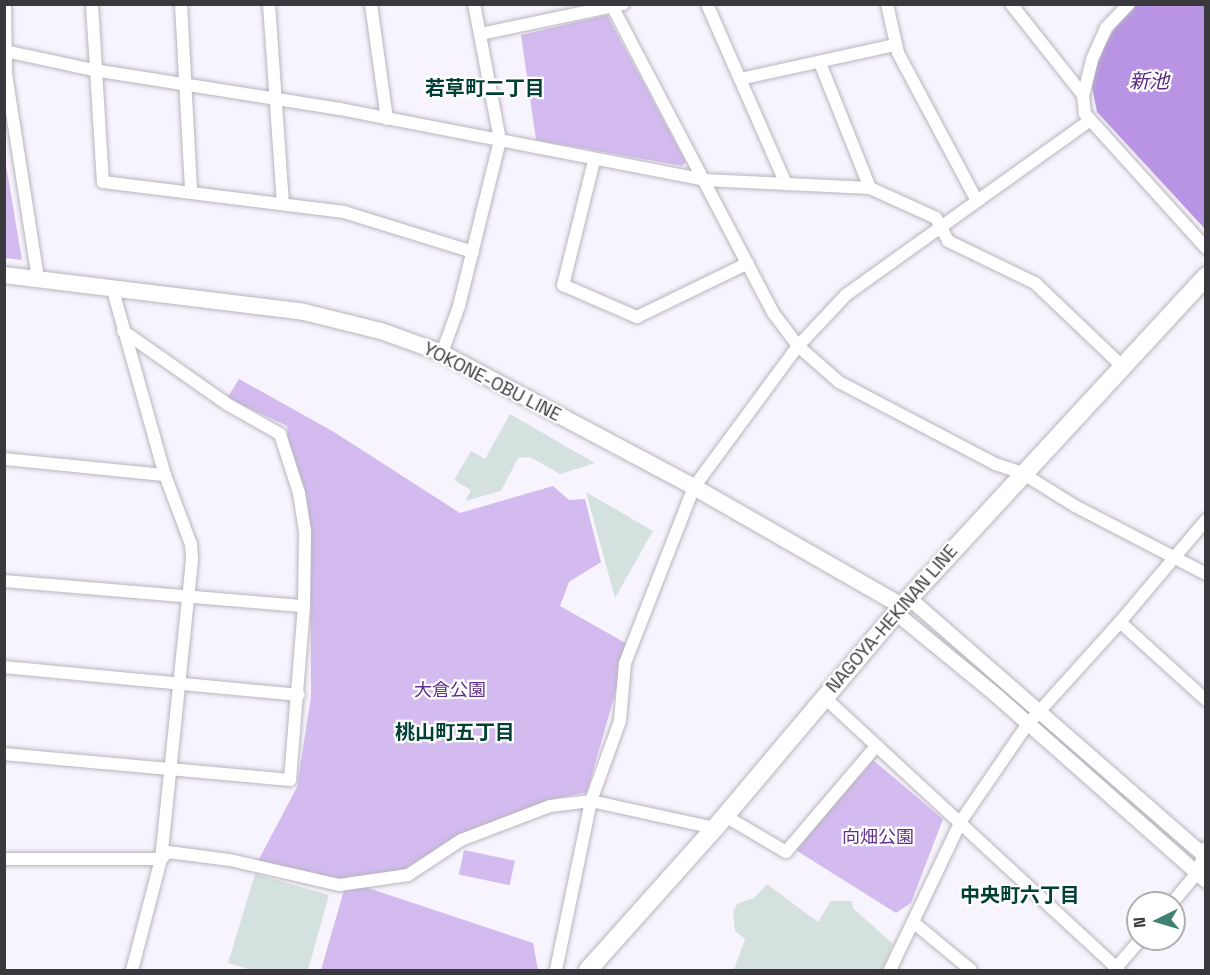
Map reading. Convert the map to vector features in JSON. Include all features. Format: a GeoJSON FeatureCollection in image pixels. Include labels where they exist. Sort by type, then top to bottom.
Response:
{"type":"FeatureCollection","features":[{"type":"Feature","properties":{"kind":"main road","name":"YOKONE-OBU LINE"},"geometry":{"type":"LineString","coordinates":[[4,275],[304,312],[381,331],[442,353],[694,487],[903,606]]}},
{"type":"Feature","properties":{"kind":"main road","name":"NAGOYA-HEKINAN LINE"},"geometry":{"type":"LineString","coordinates":[[588,970],[720,822],[903,606],[1022,473],[1206,276]]}},
{"type":"Feature","properties":{"kind":"street"},"geometry":{"type":"LineString","coordinates":[[5,4],[6,74],[38,278]]}},
{"type":"Feature","properties":{"kind":"street"},"geometry":{"type":"LineString","coordinates":[[92,4],[94,70],[103,182],[191,191],[344,212],[472,252]]}},
{"type":"Feature","properties":{"kind":"street"},"geometry":{"type":"LineString","coordinates":[[181,4],[191,191]]}},
{"type":"Feature","properties":{"kind":"street"},"geometry":{"type":"LineString","coordinates":[[269,4],[278,99],[283,204]]}},
{"type":"Feature","properties":{"kind":"street"},"geometry":{"type":"LineString","coordinates":[[371,4],[387,119]]}},
{"type":"Feature","properties":{"kind":"street"},"geometry":{"type":"LineString","coordinates":[[442,353],[459,306],[500,140],[474,4]]}},
{"type":"Feature","properties":{"kind":"street"},"geometry":{"type":"LineString","coordinates":[[707,4],[786,184]]}},
{"type":"Feature","properties":{"kind":"street"},"geometry":{"type":"LineString","coordinates":[[887,4],[896,45],[977,201]]}},
{"type":"Feature","properties":{"kind":"street"},"geometry":{"type":"LineString","coordinates":[[1011,4],[1083,95],[1090,120],[1206,248]]}},
{"type":"Feature","properties":{"kind":"street"},"geometry":{"type":"LineString","coordinates":[[1083,95],[1092,60],[1107,28],[1129,4]]}},
{"type":"Feature","properties":{"kind":"street"},"geometry":{"type":"LineString","coordinates":[[481,34],[616,6],[774,314],[798,346],[839,382],[995,464],[1022,473],[1206,574]]}},
{"type":"Feature","properties":{"kind":"street"},"geometry":{"type":"LineString","coordinates":[[740,79],[896,45]]}},
{"type":"Feature","properties":{"kind":"street"},"geometry":{"type":"LineString","coordinates":[[5,51],[94,70],[278,99],[500,140],[594,161],[704,180],[870,188],[936,218],[943,226],[948,241],[1035,283],[1123,367]]}},
{"type":"Feature","properties":{"kind":"street"},"geometry":{"type":"LineString","coordinates":[[820,63],[870,188]]}},
{"type":"Feature","properties":{"kind":"street"},"geometry":{"type":"LineString","coordinates":[[556,970],[591,801],[620,721],[625,663],[694,487],[798,346],[846,295],[1090,120]]}},
{"type":"Feature","properties":{"kind":"street"},"geometry":{"type":"LineString","coordinates":[[594,161],[563,285],[637,317],[748,263]]}},
{"type":"Feature","properties":{"kind":"street"},"geometry":{"type":"LineString","coordinates":[[112,287],[165,475],[191,544],[173,769],[161,859],[132,970]]}},
{"type":"Feature","properties":{"kind":"street"},"geometry":{"type":"LineString","coordinates":[[4,754],[290,780],[299,695],[305,531],[299,493],[280,434],[227,404],[123,331]]}},
{"type":"Feature","properties":{"kind":"street"},"geometry":{"type":"LineString","coordinates":[[4,459],[165,475]]}},
{"type":"Feature","properties":{"kind":"street"},"geometry":{"type":"LineString","coordinates":[[890,970],[961,821],[1027,725],[1206,520]]}},
{"type":"Feature","properties":{"kind":"street"},"geometry":{"type":"LineString","coordinates":[[4,581],[304,606]]}},
{"type":"Feature","properties":{"kind":"street"},"geometry":{"type":"LineString","coordinates":[[903,606],[1039,711],[1204,853],[1201,877],[1185,891]]}},
{"type":"Feature","properties":{"kind":"street"},"geometry":{"type":"LineString","coordinates":[[903,606],[1027,725],[1201,877]]}},
{"type":"Feature","properties":{"kind":"street"},"geometry":{"type":"LineString","coordinates":[[1120,621],[1206,700]]}},
{"type":"Feature","properties":{"kind":"street"},"geometry":{"type":"LineString","coordinates":[[4,668],[299,695]]}},
{"type":"Feature","properties":{"kind":"street"},"geometry":{"type":"LineString","coordinates":[[824,697],[961,821],[1117,970],[1132,951]]}},
{"type":"Feature","properties":{"kind":"street"},"geometry":{"type":"LineString","coordinates":[[4,860],[161,859],[168,852],[220,859],[339,885],[408,875],[461,840],[550,806],[591,801],[720,822],[786,852],[877,745]]}},
{"type":"Feature","properties":{"kind":"street"},"geometry":{"type":"LineString","coordinates":[[913,922],[971,970]]}},
{"type":"Feature","properties":{"kind":"green space"},"geometry":{"type":"Polygon","coordinates":[[[607,15],[686,162],[682,166],[536,140],[521,35],[607,15]]]}},
{"type":"Feature","properties":{"kind":"green space"},"geometry":{"type":"Polygon","coordinates":[[[5,159],[22,260],[5,258],[5,159]]]}},
{"type":"Feature","properties":{"kind":"green space","name":"大倉公園"},"geometry":{"type":"Polygon","coordinates":[[[239,379],[334,432],[460,513],[553,486],[569,500],[585,499],[601,562],[569,582],[560,606],[629,645],[587,792],[549,800],[408,871],[340,880],[258,861],[297,787],[311,696],[310,520],[289,453],[287,426],[227,398],[239,379]]]}},
{"type":"Feature","properties":{"kind":"green space","name":"向畑公園"},"geometry":{"type":"Polygon","coordinates":[[[873,760],[943,819],[911,903],[896,913],[794,849],[873,760]]]}},
{"type":"Feature","properties":{"kind":"green space"},"geometry":{"type":"Polygon","coordinates":[[[464,850],[515,861],[510,885],[459,874],[464,850]]]}},
{"type":"Feature","properties":{"kind":"green space"},"geometry":{"type":"Polygon","coordinates":[[[356,884],[533,943],[538,970],[321,970],[344,890],[356,884]]]}},
{"type":"Feature","properties":{"kind":"water","name":"新池"},"geometry":{"type":"Polygon","coordinates":[[[1135,5],[1205,5],[1205,229],[1097,112],[1092,87],[1095,62],[1120,19],[1135,5]]]}},
{"type":"Feature","properties":{"kind":"building"},"geometry":{"type":"Polygon","coordinates":[[[510,414],[595,463],[560,474],[530,457],[518,458],[501,491],[465,501],[471,490],[454,480],[471,451],[485,459],[510,414]]]}},
{"type":"Feature","properties":{"kind":"building"},"geometry":{"type":"Polygon","coordinates":[[[586,492],[653,531],[615,598],[586,492]]]}},
{"type":"Feature","properties":{"kind":"building"},"geometry":{"type":"Polygon","coordinates":[[[255,874],[329,895],[308,970],[251,970],[228,963],[255,874]]]}},
{"type":"Feature","properties":{"kind":"building"},"geometry":{"type":"Polygon","coordinates":[[[767,884],[818,922],[831,901],[852,901],[853,908],[893,944],[882,970],[734,970],[745,939],[735,931],[733,911],[738,903],[754,898],[767,884]]]}},
{"type":"Feature","properties":{"kind":"district","name":"若草町二丁目"},"geometry":{"type":"Point","coordinates":[485,88]}},
{"type":"Feature","properties":{"kind":"district","name":"桃山町五丁目"},"geometry":{"type":"Point","coordinates":[455,732]}},
{"type":"Feature","properties":{"kind":"district","name":"中央町六丁目"},"geometry":{"type":"Point","coordinates":[1020,895]}}]}
